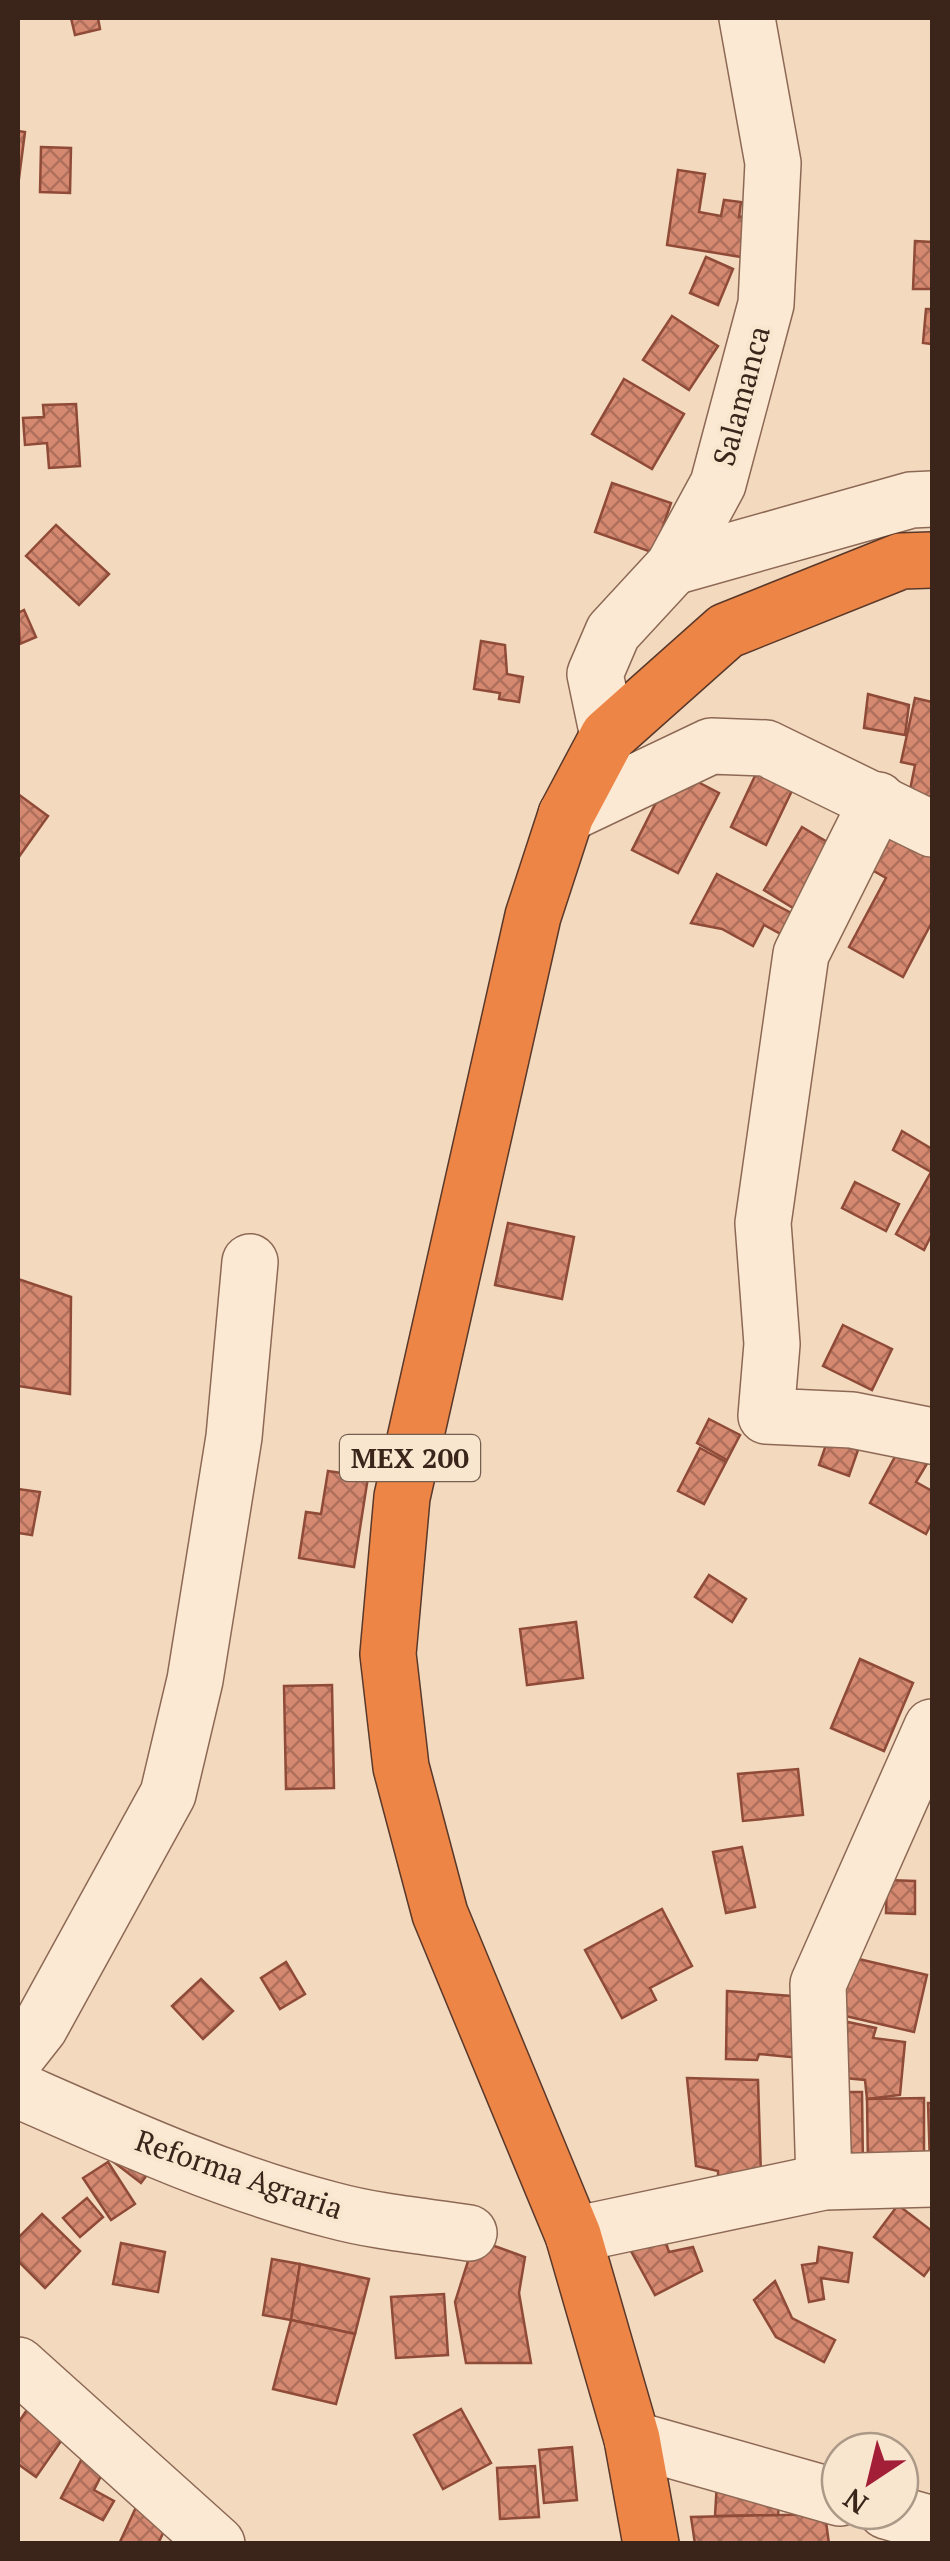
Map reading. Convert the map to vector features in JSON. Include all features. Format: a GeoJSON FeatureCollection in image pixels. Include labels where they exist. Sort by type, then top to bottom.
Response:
{"type":"FeatureCollection","features":[{"type":"Feature","properties":{"kind":"highway","name":"MEX 200"},"geometry":{"type":"LineString","coordinates":[[651,2544],[632,2439],[573,2236],[440,1914],[401,1768],[388,1654],[402,1496],[532,916],[566,814],[608,736],[726,631],[901,562],[932,560]]}},
{"type":"Feature","properties":{"kind":"street","name":"Salamanca"},"geometry":{"type":"LineString","coordinates":[[608,736],[595,674],[613,632],[674,567],[718,484],[766,304],[773,163],[747,18]]}},
{"type":"Feature","properties":{"kind":"street"},"geometry":{"type":"LineString","coordinates":[[674,567],[911,500],[932,498]]}},
{"type":"Feature","properties":{"kind":"street"},"geometry":{"type":"LineString","coordinates":[[566,814],[711,746],[766,748],[932,829]]}},
{"type":"Feature","properties":{"kind":"street"},"geometry":{"type":"LineString","coordinates":[[878,800],[801,954],[763,1223],[772,1344],[766,1416],[852,1420],[932,1436]]}},
{"type":"Feature","properties":{"kind":"street"},"geometry":{"type":"LineString","coordinates":[[18,2056],[40,2028],[168,1794],[195,1680],[234,1437],[250,1262]]}},
{"type":"Feature","properties":{"kind":"street"},"geometry":{"type":"LineString","coordinates":[[824,2182],[818,1984],[932,1727]]}},
{"type":"Feature","properties":{"kind":"street","name":"Reforma Agraria"},"geometry":{"type":"LineString","coordinates":[[18,2090],[156,2150],[273,2194],[337,2212],[468,2233]]}},
{"type":"Feature","properties":{"kind":"street"},"geometry":{"type":"LineString","coordinates":[[573,2236],[824,2182],[932,2179]]}},
{"type":"Feature","properties":{"kind":"street"},"geometry":{"type":"LineString","coordinates":[[18,2365],[216,2544]]}},
{"type":"Feature","properties":{"kind":"street"},"geometry":{"type":"LineString","coordinates":[[632,2439],[820,2492]]}},
{"type":"Feature","properties":{"kind":"building"},"geometry":{"type":"Polygon","coordinates":[[[71,18],[98,18],[100,29],[75,35],[71,18]]]}},
{"type":"Feature","properties":{"kind":"building"},"geometry":{"type":"Polygon","coordinates":[[[18,131],[25,132],[18,186],[18,131]]]}},
{"type":"Feature","properties":{"kind":"building"},"geometry":{"type":"Polygon","coordinates":[[[41,147],[71,148],[70,193],[40,192],[41,147]]]}},
{"type":"Feature","properties":{"kind":"building"},"geometry":{"type":"Polygon","coordinates":[[[678,170],[705,174],[699,212],[721,216],[724,200],[741,202],[739,217],[747,216],[741,257],[667,245],[678,170]]]}},
{"type":"Feature","properties":{"kind":"building"},"geometry":{"type":"Polygon","coordinates":[[[915,241],[932,242],[932,289],[913,289],[915,241]]]}},
{"type":"Feature","properties":{"kind":"building"},"geometry":{"type":"Polygon","coordinates":[[[706,257],[733,269],[718,305],[690,293],[706,257]]]}},
{"type":"Feature","properties":{"kind":"building"},"geometry":{"type":"Polygon","coordinates":[[[926,309],[932,309],[932,344],[923,343],[926,309]]]}},
{"type":"Feature","properties":{"kind":"building"},"geometry":{"type":"Polygon","coordinates":[[[672,316],[718,346],[689,390],[643,360],[672,316]]]}},
{"type":"Feature","properties":{"kind":"building"},"geometry":{"type":"Polygon","coordinates":[[[624,379],[684,414],[652,469],[592,434],[624,379]]]}},
{"type":"Feature","properties":{"kind":"building"},"geometry":{"type":"Polygon","coordinates":[[[76,404],[80,466],[49,468],[47,443],[25,445],[23,418],[44,417],[43,405],[76,404]]]}},
{"type":"Feature","properties":{"kind":"building"},"geometry":{"type":"Polygon","coordinates":[[[612,483],[671,503],[654,553],[595,532],[612,483]]]}},
{"type":"Feature","properties":{"kind":"building"},"geometry":{"type":"Polygon","coordinates":[[[56,525],[109,574],[79,605],[26,556],[56,525]]]}},
{"type":"Feature","properties":{"kind":"building"},"geometry":{"type":"Polygon","coordinates":[[[24,610],[36,637],[20,644],[18,613],[24,610]]]}},
{"type":"Feature","properties":{"kind":"building"},"geometry":{"type":"Polygon","coordinates":[[[481,641],[505,645],[507,674],[523,677],[519,702],[499,699],[500,693],[474,689],[481,641]]]}},
{"type":"Feature","properties":{"kind":"building"},"geometry":{"type":"Polygon","coordinates":[[[868,694],[909,705],[905,735],[864,728],[868,694]]]}},
{"type":"Feature","properties":{"kind":"building"},"geometry":{"type":"Polygon","coordinates":[[[915,698],[932,702],[932,801],[909,795],[915,765],[901,762],[915,698]]]}},
{"type":"Feature","properties":{"kind":"building"},"geometry":{"type":"Polygon","coordinates":[[[762,761],[798,778],[766,845],[731,827],[762,761]]]}},
{"type":"Feature","properties":{"kind":"building"},"geometry":{"type":"Polygon","coordinates":[[[673,769],[719,793],[678,873],[632,850],[673,769]]]}},
{"type":"Feature","properties":{"kind":"building"},"geometry":{"type":"Polygon","coordinates":[[[18,794],[48,816],[18,858],[18,794]]]}},
{"type":"Feature","properties":{"kind":"building"},"geometry":{"type":"Polygon","coordinates":[[[880,821],[932,850],[932,922],[903,977],[849,947],[886,878],[858,862],[880,821]]]}},
{"type":"Feature","properties":{"kind":"building"},"geometry":{"type":"Polygon","coordinates":[[[802,827],[844,852],[806,916],[764,890],[802,827]]]}},
{"type":"Feature","properties":{"kind":"building"},"geometry":{"type":"Polygon","coordinates":[[[717,874],[799,917],[788,938],[764,925],[753,946],[722,929],[691,923],[717,874]]]}},
{"type":"Feature","properties":{"kind":"building"},"geometry":{"type":"Polygon","coordinates":[[[902,1131],[932,1149],[932,1234],[924,1250],[896,1234],[931,1172],[893,1150],[902,1131]]]}},
{"type":"Feature","properties":{"kind":"building"},"geometry":{"type":"Polygon","coordinates":[[[855,1182],[899,1204],[886,1231],[842,1208],[855,1182]]]}},
{"type":"Feature","properties":{"kind":"building"},"geometry":{"type":"Polygon","coordinates":[[[508,1223],[574,1237],[562,1299],[495,1285],[508,1223]]]}},
{"type":"Feature","properties":{"kind":"building"},"geometry":{"type":"Polygon","coordinates":[[[18,1279],[71,1297],[70,1394],[18,1386],[18,1279]]]}},
{"type":"Feature","properties":{"kind":"building"},"geometry":{"type":"Polygon","coordinates":[[[843,1325],[892,1349],[872,1390],[823,1366],[843,1325]]]}},
{"type":"Feature","properties":{"kind":"building"},"geometry":{"type":"Polygon","coordinates":[[[709,1419],[740,1435],[727,1460],[697,1443],[709,1419]]]}},
{"type":"Feature","properties":{"kind":"building"},"geometry":{"type":"Polygon","coordinates":[[[828,1439],[858,1450],[849,1476],[819,1465],[828,1439]]]}},
{"type":"Feature","properties":{"kind":"building"},"geometry":{"type":"Polygon","coordinates":[[[903,1442],[931,1457],[916,1482],[932,1491],[932,1522],[926,1534],[870,1503],[903,1442]]]}},
{"type":"Feature","properties":{"kind":"building"},"geometry":{"type":"Polygon","coordinates":[[[700,1448],[726,1462],[704,1504],[678,1491],[700,1448]]]}},
{"type":"Feature","properties":{"kind":"building"},"geometry":{"type":"Polygon","coordinates":[[[328,1471],[368,1477],[354,1567],[299,1558],[306,1512],[321,1514],[328,1471]]]}},
{"type":"Feature","properties":{"kind":"building"},"geometry":{"type":"Polygon","coordinates":[[[18,1489],[40,1492],[32,1535],[18,1533],[18,1489]]]}},
{"type":"Feature","properties":{"kind":"building"},"geometry":{"type":"Polygon","coordinates":[[[709,1575],[746,1599],[732,1622],[695,1597],[709,1575]]]}},
{"type":"Feature","properties":{"kind":"building"},"geometry":{"type":"Polygon","coordinates":[[[576,1622],[583,1678],[527,1685],[520,1629],[576,1622]]]}},
{"type":"Feature","properties":{"kind":"building"},"geometry":{"type":"Polygon","coordinates":[[[860,1659],[913,1683],[884,1751],[831,1728],[860,1659]]]}},
{"type":"Feature","properties":{"kind":"building"},"geometry":{"type":"Polygon","coordinates":[[[332,1685],[334,1788],[286,1789],[284,1686],[332,1685]]]}},
{"type":"Feature","properties":{"kind":"building"},"geometry":{"type":"Polygon","coordinates":[[[798,1769],[803,1815],[743,1821],[738,1774],[798,1769]]]}},
{"type":"Feature","properties":{"kind":"building"},"geometry":{"type":"Polygon","coordinates":[[[742,1847],[755,1907],[726,1913],[713,1852],[742,1847]]]}},
{"type":"Feature","properties":{"kind":"building"},"geometry":{"type":"Polygon","coordinates":[[[887,1880],[915,1881],[915,1914],[886,1913],[887,1880]]]}},
{"type":"Feature","properties":{"kind":"building"},"geometry":{"type":"Polygon","coordinates":[[[662,1909],[692,1966],[650,1988],[656,2000],[622,2018],[585,1950],[662,1909]]]}},
{"type":"Feature","properties":{"kind":"building"},"geometry":{"type":"Polygon","coordinates":[[[850,1957],[927,1975],[914,2032],[837,2014],[850,1957]]]}},
{"type":"Feature","properties":{"kind":"building"},"geometry":{"type":"Polygon","coordinates":[[[286,1962],[305,1994],[280,2009],[261,1978],[286,1962]]]}},
{"type":"Feature","properties":{"kind":"building"},"geometry":{"type":"Polygon","coordinates":[[[201,1979],[233,2011],[203,2039],[172,2006],[201,1979]]]}},
{"type":"Feature","properties":{"kind":"building"},"geometry":{"type":"Polygon","coordinates":[[[727,1991],[805,1997],[800,2058],[759,2054],[757,2060],[726,2059],[727,1991]]]}},
{"type":"Feature","properties":{"kind":"building"},"geometry":{"type":"Polygon","coordinates":[[[848,2022],[876,2028],[873,2038],[905,2042],[900,2095],[867,2099],[865,2080],[835,2077],[837,2040],[848,2022]]]}},
{"type":"Feature","properties":{"kind":"building"},"geometry":{"type":"Polygon","coordinates":[[[687,2078],[758,2080],[761,2176],[718,2177],[718,2171],[696,2166],[687,2078]]]}},
{"type":"Feature","properties":{"kind":"building"},"geometry":{"type":"Polygon","coordinates":[[[835,2092],[862,2092],[863,2167],[836,2167],[835,2092]]]}},
{"type":"Feature","properties":{"kind":"building"},"geometry":{"type":"Polygon","coordinates":[[[924,2098],[924,2167],[868,2167],[867,2099],[924,2098]]]}},
{"type":"Feature","properties":{"kind":"building"},"geometry":{"type":"Polygon","coordinates":[[[928,2103],[932,2103],[932,2165],[930,2165],[928,2103]]]}},
{"type":"Feature","properties":{"kind":"building"},"geometry":{"type":"Polygon","coordinates":[[[102,2153],[152,2168],[141,2183],[102,2153]]]}},
{"type":"Feature","properties":{"kind":"building"},"geometry":{"type":"Polygon","coordinates":[[[108,2162],[135,2204],[111,2220],[83,2178],[108,2162]]]}},
{"type":"Feature","properties":{"kind":"building"},"geometry":{"type":"Polygon","coordinates":[[[87,2198],[103,2217],[80,2237],[63,2218],[87,2198]]]}},
{"type":"Feature","properties":{"kind":"building"},"geometry":{"type":"Polygon","coordinates":[[[898,2205],[932,2231],[932,2265],[924,2276],[874,2237],[898,2205]]]}},
{"type":"Feature","properties":{"kind":"building"},"geometry":{"type":"Polygon","coordinates":[[[42,2214],[80,2251],[45,2288],[18,2261],[18,2238],[42,2214]]]}},
{"type":"Feature","properties":{"kind":"building"},"geometry":{"type":"Polygon","coordinates":[[[664,2237],[669,2252],[693,2247],[702,2271],[655,2295],[626,2242],[664,2237]]]}},
{"type":"Feature","properties":{"kind":"building"},"geometry":{"type":"Polygon","coordinates":[[[475,2239],[525,2257],[519,2293],[531,2363],[466,2363],[455,2302],[475,2239]]]}},
{"type":"Feature","properties":{"kind":"building"},"geometry":{"type":"Polygon","coordinates":[[[121,2243],[165,2252],[158,2292],[113,2284],[121,2243]]]}},
{"type":"Feature","properties":{"kind":"building"},"geometry":{"type":"Polygon","coordinates":[[[819,2247],[852,2253],[848,2282],[821,2278],[824,2299],[809,2302],[802,2265],[817,2263],[819,2247]]]}},
{"type":"Feature","properties":{"kind":"building"},"geometry":{"type":"Polygon","coordinates":[[[272,2259],[300,2264],[291,2320],[263,2315],[272,2259]]]}},
{"type":"Feature","properties":{"kind":"building"},"geometry":{"type":"Polygon","coordinates":[[[300,2264],[369,2279],[355,2334],[291,2320],[300,2264]]]}},
{"type":"Feature","properties":{"kind":"building"},"geometry":{"type":"Polygon","coordinates":[[[775,2281],[792,2318],[835,2340],[824,2362],[776,2337],[754,2300],[775,2281]]]}},
{"type":"Feature","properties":{"kind":"building"},"geometry":{"type":"Polygon","coordinates":[[[444,2294],[448,2355],[396,2358],[391,2297],[444,2294]]]}},
{"type":"Feature","properties":{"kind":"building"},"geometry":{"type":"Polygon","coordinates":[[[291,2320],[355,2334],[336,2404],[273,2389],[291,2320]]]}},
{"type":"Feature","properties":{"kind":"building"},"geometry":{"type":"Polygon","coordinates":[[[31,2404],[68,2431],[36,2477],[18,2464],[18,2423],[31,2404]]]}},
{"type":"Feature","properties":{"kind":"building"},"geometry":{"type":"Polygon","coordinates":[[[461,2409],[491,2463],[443,2489],[414,2435],[461,2409]]]}},
{"type":"Feature","properties":{"kind":"building"},"geometry":{"type":"Polygon","coordinates":[[[572,2447],[577,2500],[544,2503],[539,2450],[572,2447]]]}},
{"type":"Feature","properties":{"kind":"building"},"geometry":{"type":"Polygon","coordinates":[[[85,2453],[107,2464],[94,2490],[114,2501],[103,2520],[61,2498],[85,2453]]]}},
{"type":"Feature","properties":{"kind":"building"},"geometry":{"type":"Polygon","coordinates":[[[535,2466],[539,2517],[500,2519],[497,2468],[535,2466]]]}},
{"type":"Feature","properties":{"kind":"building"},"geometry":{"type":"Polygon","coordinates":[[[717,2481],[781,2484],[778,2515],[715,2516],[717,2481]]]}},
{"type":"Feature","properties":{"kind":"building"},"geometry":{"type":"Polygon","coordinates":[[[138,2503],[170,2518],[158,2544],[119,2544],[138,2503]]]}},
{"type":"Feature","properties":{"kind":"building"},"geometry":{"type":"Polygon","coordinates":[[[820,2514],[820,2531],[827,2531],[829,2544],[695,2544],[691,2517],[820,2514]]]}}]}
